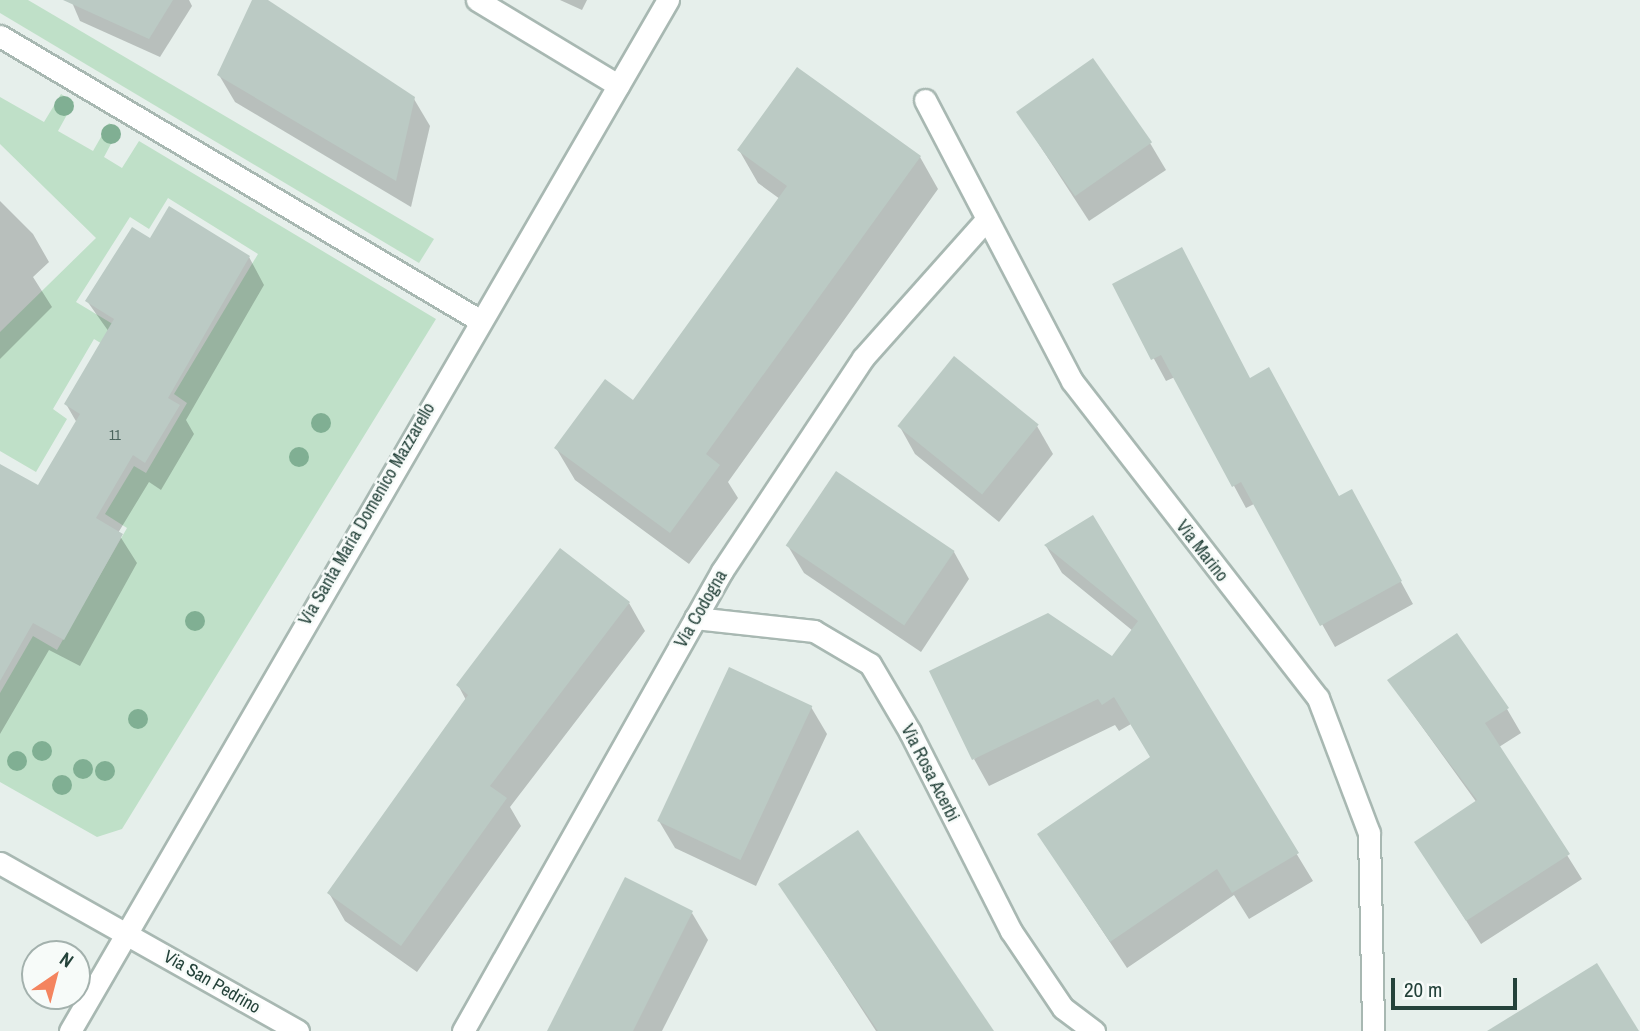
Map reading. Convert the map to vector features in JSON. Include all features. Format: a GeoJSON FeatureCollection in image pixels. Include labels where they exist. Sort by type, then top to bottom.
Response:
{"type":"FeatureCollection","features":[{"type":"Feature","properties":{"kind":"street"},"geometry":{"type":"LineString","coordinates":[[477,0],[618,85]]}},
{"type":"Feature","properties":{"kind":"street","name":"Via Santa Maria Domenico Mazzarello"},"geometry":{"type":"LineString","coordinates":[[70,1031],[479,320],[668,0]]}},
{"type":"Feature","properties":{"kind":"street"},"geometry":{"type":"LineString","coordinates":[[0,36],[479,320]]}},
{"type":"Feature","properties":{"kind":"street","name":"Via Marino"},"geometry":{"type":"LineString","coordinates":[[925,100],[1072,381],[1318,698],[1369,833],[1373,1031]]}},
{"type":"Feature","properties":{"kind":"street","name":"Via Codogna"},"geometry":{"type":"LineString","coordinates":[[463,1031],[695,618],[863,358],[987,219]]}},
{"type":"Feature","properties":{"kind":"street","name":"Via Rosa Acerbi"},"geometry":{"type":"LineString","coordinates":[[695,618],[814,631],[870,664],[910,732],[1010,931],[1063,1008],[1094,1031]]}},
{"type":"Feature","properties":{"kind":"street","name":"Via San Pedrino"},"geometry":{"type":"LineString","coordinates":[[0,863],[298,1031]]}},
{"type":"Feature","properties":{"kind":"green space"},"geometry":{"type":"Polygon","coordinates":[[[0,0],[28,0],[434,239],[419,263],[0,13],[0,0]]]}},
{"type":"Feature","properties":{"kind":"green space"},"geometry":{"type":"Polygon","coordinates":[[[61,94],[74,102],[58,131],[93,151],[109,123],[119,129],[104,157],[122,168],[139,141],[436,319],[122,829],[97,837],[0,782],[0,693],[33,636],[57,650],[127,528],[105,514],[134,466],[146,473],[187,403],[174,394],[258,254],[168,198],[149,229],[130,217],[76,302],[121,329],[109,348],[94,339],[53,409],[67,419],[36,472],[0,451],[0,332],[96,238],[0,144],[0,97],[44,122],[61,94]]]}},
{"type":"Feature","properties":{"kind":"building"},"geometry":{"type":"Polygon","coordinates":[[[63,0],[173,0],[149,39],[63,0]]]}},
{"type":"Feature","properties":{"kind":"building"},"geometry":{"type":"Polygon","coordinates":[[[252,0],[268,0],[415,97],[396,181],[217,75],[252,0]]]}},
{"type":"Feature","properties":{"kind":"building"},"geometry":{"type":"Polygon","coordinates":[[[1093,58],[1152,142],[1075,196],[1016,112],[1093,58]]]}},
{"type":"Feature","properties":{"kind":"building"},"geometry":{"type":"Polygon","coordinates":[[[797,67],[921,156],[706,454],[720,465],[670,533],[554,448],[605,379],[633,400],[787,186],[737,150],[797,67]]]}},
{"type":"Feature","properties":{"kind":"building"},"geometry":{"type":"Polygon","coordinates":[[[169,206],[250,256],[168,398],[180,405],[145,463],[133,455],[96,518],[123,534],[64,640],[33,623],[0,681],[0,464],[38,485],[80,414],[64,404],[114,319],[85,301],[132,227],[150,238],[169,206]]]}},
{"type":"Feature","properties":{"kind":"building"},"geometry":{"type":"Polygon","coordinates":[[[1182,247],[1250,378],[1269,367],[1339,496],[1352,489],[1402,581],[1320,626],[1241,482],[1232,487],[1161,355],[1151,360],[1112,284],[1182,247]]]}},
{"type":"Feature","properties":{"kind":"building"},"geometry":{"type":"Polygon","coordinates":[[[954,356],[1039,425],[982,495],[897,426],[954,356]]]}},
{"type":"Feature","properties":{"kind":"building"},"geometry":{"type":"Polygon","coordinates":[[[836,471],[955,551],[904,626],[786,546],[836,471]]]}},
{"type":"Feature","properties":{"kind":"building"},"geometry":{"type":"Polygon","coordinates":[[[1093,515],[1299,853],[1232,893],[1217,869],[1110,942],[1037,834],[1150,757],[1114,697],[1102,705],[1098,699],[972,760],[929,671],[1048,613],[1112,656],[1138,621],[1044,545],[1093,515]]]}},
{"type":"Feature","properties":{"kind":"building"},"geometry":{"type":"Polygon","coordinates":[[[560,548],[630,602],[490,786],[507,798],[401,946],[327,893],[468,695],[456,685],[560,548]]]}},
{"type":"Feature","properties":{"kind":"building"},"geometry":{"type":"Polygon","coordinates":[[[1457,633],[1509,708],[1485,723],[1570,854],[1466,921],[1414,842],[1477,800],[1387,680],[1457,633]]]}},
{"type":"Feature","properties":{"kind":"building"},"geometry":{"type":"Polygon","coordinates":[[[729,667],[812,706],[741,860],[657,821],[729,667]]]}},
{"type":"Feature","properties":{"kind":"building"},"geometry":{"type":"Polygon","coordinates":[[[858,830],[994,1031],[878,1031],[778,884],[858,830]]]}},
{"type":"Feature","properties":{"kind":"building"},"geometry":{"type":"Polygon","coordinates":[[[625,877],[693,911],[633,1031],[547,1031],[625,877]]]}},
{"type":"Feature","properties":{"kind":"building"},"geometry":{"type":"Polygon","coordinates":[[[1597,963],[1639,1031],[1487,1031],[1597,963]]]}}]}
